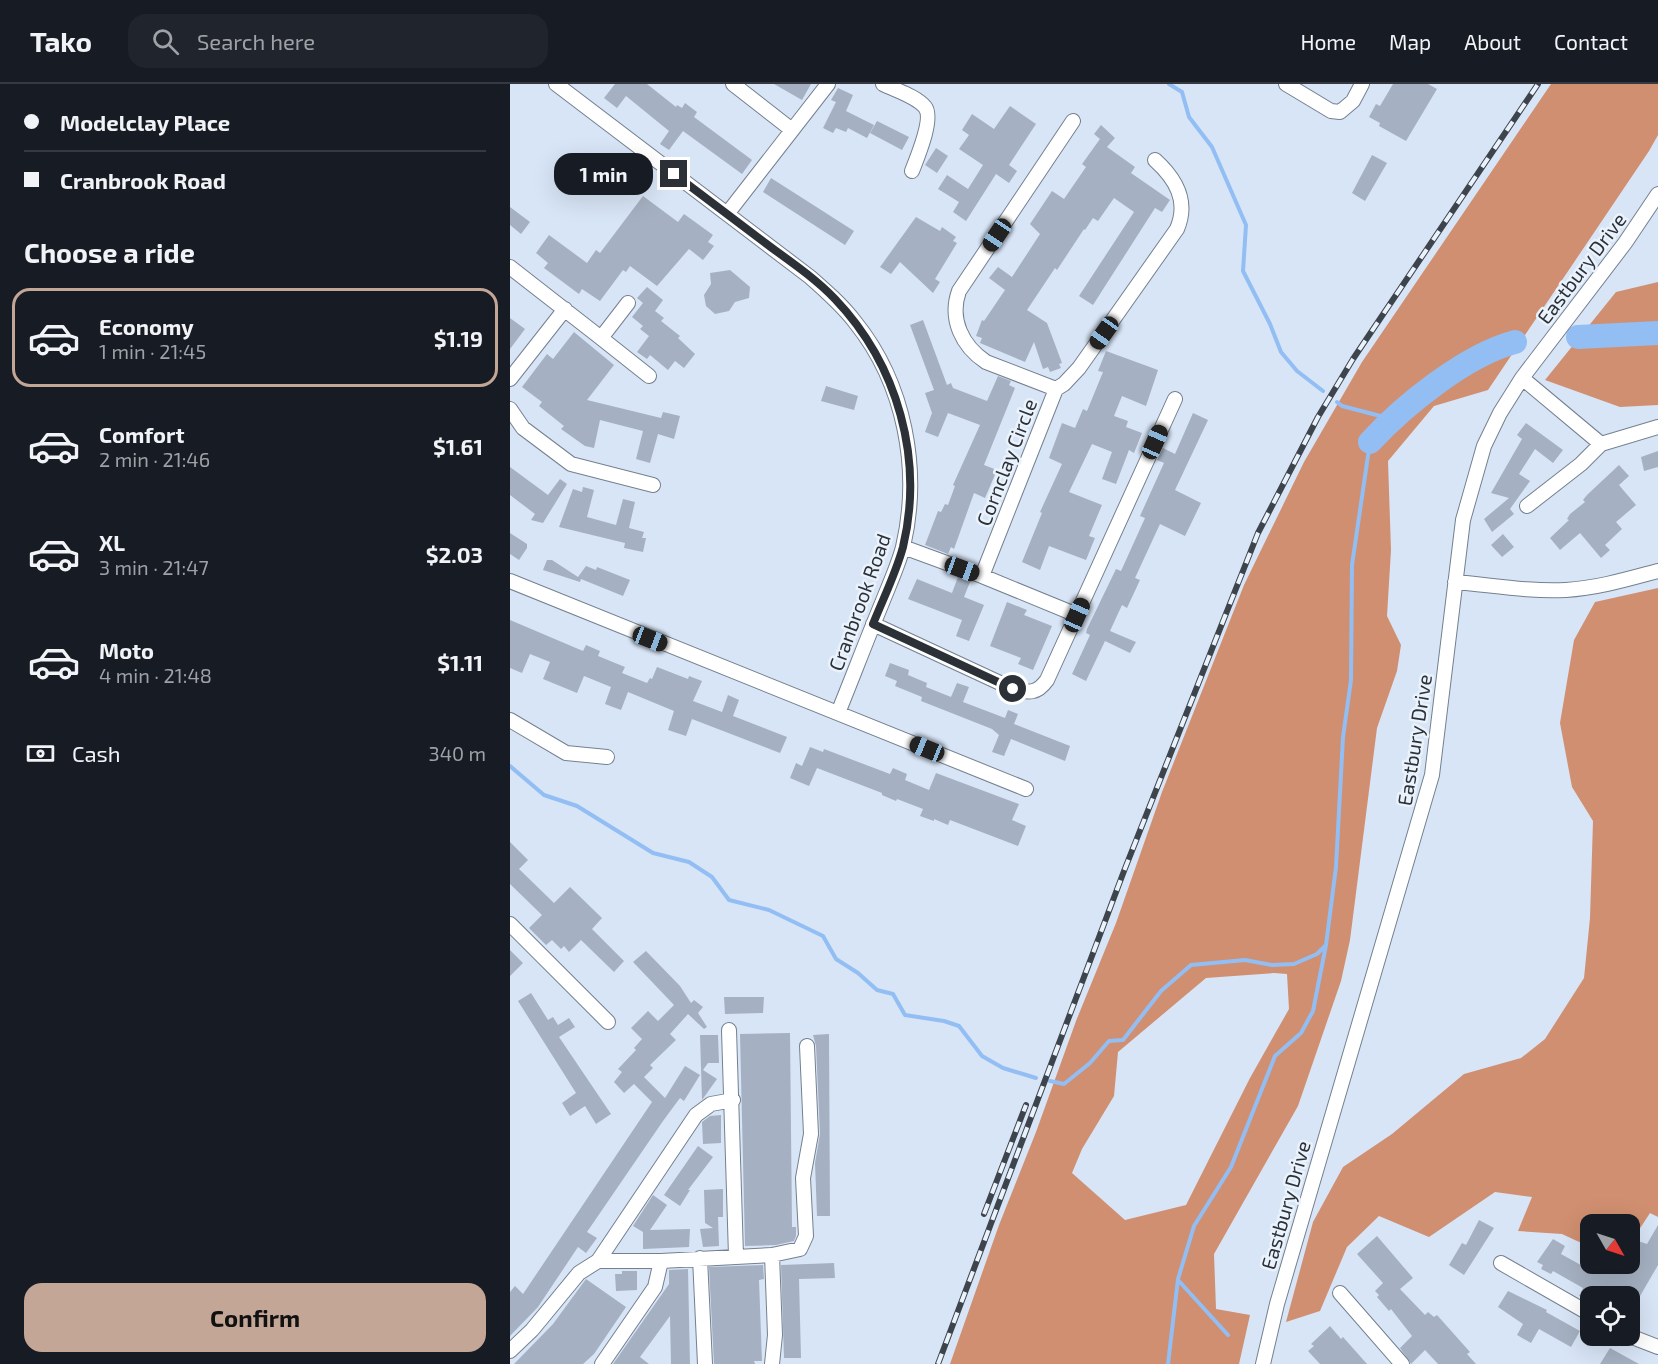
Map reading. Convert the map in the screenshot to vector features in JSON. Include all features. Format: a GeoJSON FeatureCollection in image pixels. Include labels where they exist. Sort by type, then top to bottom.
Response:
{"type":"FeatureCollection","features":[{"type":"Feature","properties":{"kind":"street"},"geometry":{"type":"LineString","coordinates":[[733,84],[792,130]]}},
{"type":"Feature","properties":{"kind":"street"},"geometry":{"type":"LineString","coordinates":[[728,214],[828,84]]}},
{"type":"Feature","properties":{"kind":"street"},"geometry":{"type":"LineString","coordinates":[[883,84],[919,102],[928,112],[928,121],[912,171]]}},
{"type":"Feature","properties":{"kind":"street"},"geometry":{"type":"LineString","coordinates":[[1286,84],[1331,111],[1340,112],[1353,101],[1362,84]]}},
{"type":"Feature","properties":{"kind":"street","name":"Cranbrook Road"},"geometry":{"type":"LineString","coordinates":[[563,86],[834,298],[856,323],[880,361],[895,393],[912,472],[903,547],[838,713]]}},
{"type":"Feature","properties":{"kind":"street"},"geometry":{"type":"LineString","coordinates":[[1056,389],[978,357],[962,337],[955,312],[955,302],[959,291],[1073,121]]}},
{"type":"Feature","properties":{"kind":"street","name":"Cornclay Circle"},"geometry":{"type":"LineString","coordinates":[[982,576],[1056,389],[1079,368],[1177,229],[1182,218],[1179,189],[1167,170],[1155,160]]}},
{"type":"Feature","properties":{"kind":"street","name":"Eastbury Drive"},"geometry":{"type":"LineString","coordinates":[[1263,1364],[1280,1293],[1432,775],[1463,520],[1484,446],[1500,413],[1522,378],[1625,243],[1658,195]]}},
{"type":"Feature","properties":{"kind":"street"},"geometry":{"type":"LineString","coordinates":[[510,267],[649,376]]}},
{"type":"Feature","properties":{"kind":"street"},"geometry":{"type":"LineString","coordinates":[[601,338],[628,303]]}},
{"type":"Feature","properties":{"kind":"street"},"geometry":{"type":"LineString","coordinates":[[510,380],[565,309]]}},
{"type":"Feature","properties":{"kind":"street"},"geometry":{"type":"LineString","coordinates":[[1522,378],[1601,444]]}},
{"type":"Feature","properties":{"kind":"street"},"geometry":{"type":"LineString","coordinates":[[873,624],[1013,689],[1028,693],[1040,689],[1047,680],[1175,399]]}},
{"type":"Feature","properties":{"kind":"street"},"geometry":{"type":"LineString","coordinates":[[510,408],[523,428],[571,464],[653,485]]}},
{"type":"Feature","properties":{"kind":"street"},"geometry":{"type":"LineString","coordinates":[[1527,506],[1581,464],[1601,444],[1658,428]]}},
{"type":"Feature","properties":{"kind":"street"},"geometry":{"type":"LineString","coordinates":[[903,547],[1077,615]]}},
{"type":"Feature","properties":{"kind":"street"},"geometry":{"type":"LineString","coordinates":[[1455,582],[1538,590],[1567,590],[1606,584],[1658,571]]}},
{"type":"Feature","properties":{"kind":"street"},"geometry":{"type":"LineString","coordinates":[[510,581],[1026,789]]}},
{"type":"Feature","properties":{"kind":"street"},"geometry":{"type":"LineString","coordinates":[[510,720],[566,753],[607,757]]}},
{"type":"Feature","properties":{"kind":"street"},"geometry":{"type":"LineString","coordinates":[[510,924],[608,1022]]}},
{"type":"Feature","properties":{"kind":"street"},"geometry":{"type":"LineString","coordinates":[[729,1030],[733,1100],[736,1256]]}},
{"type":"Feature","properties":{"kind":"street"},"geometry":{"type":"LineString","coordinates":[[598,1261],[661,1261],[772,1255],[800,1249],[806,1236],[804,1178],[811,1134],[807,1046]]}},
{"type":"Feature","properties":{"kind":"street"},"geometry":{"type":"LineString","coordinates":[[510,1351],[532,1330],[579,1273],[598,1261],[696,1115],[711,1104],[733,1100]]}},
{"type":"Feature","properties":{"kind":"street"},"geometry":{"type":"LineString","coordinates":[[772,1255],[775,1335],[772,1364]]}},
{"type":"Feature","properties":{"kind":"street"},"geometry":{"type":"LineString","coordinates":[[700,1258],[705,1364]]}},
{"type":"Feature","properties":{"kind":"street"},"geometry":{"type":"LineString","coordinates":[[602,1364],[655,1287],[661,1261]]}},
{"type":"Feature","properties":{"kind":"street"},"geometry":{"type":"LineString","coordinates":[[1501,1263],[1580,1308]]}},
{"type":"Feature","properties":{"kind":"street"},"geometry":{"type":"LineString","coordinates":[[1340,1293],[1402,1364]]}},
{"type":"Feature","properties":{"kind":"street"},"geometry":{"type":"LineString","coordinates":[[1640,1340],[1658,1347]]}},
{"type":"Feature","properties":{"kind":"shaded area"},"geometry":{"type":"Polygon","coordinates":[[[1551,84],[1658,84],[1658,135],[1488,390],[1434,406],[1388,461],[1391,550],[1387,616],[1401,645],[1397,671],[1377,728],[1350,940],[1341,981],[1298,1106],[1214,1254],[1216,1309],[1250,1315],[1239,1364],[950,1364],[999,1225],[1076,1021],[1116,923],[1162,792],[1244,585],[1304,462],[1362,362],[1551,84]],[[1287,974],[1206,978],[1118,1052],[1114,1096],[1082,1149],[1072,1173],[1125,1220],[1186,1205],[1250,1078],[1289,1009],[1287,974]]]}},
{"type":"Feature","properties":{"kind":"shaded area"},"geometry":{"type":"Polygon","coordinates":[[[1658,282],[1658,405],[1620,407],[1545,380],[1616,292],[1658,282]]]}},
{"type":"Feature","properties":{"kind":"shaded area"},"geometry":{"type":"Polygon","coordinates":[[[1658,588],[1658,1217],[1650,1213],[1640,1228],[1640,1214],[1580,1214],[1580,1242],[1562,1234],[1518,1231],[1532,1197],[1495,1192],[1429,1237],[1379,1216],[1347,1247],[1320,1311],[1286,1322],[1313,1222],[1343,1167],[1392,1134],[1464,1074],[1521,1058],[1545,1039],[1584,978],[1590,918],[1593,821],[1572,787],[1560,723],[1574,640],[1595,602],[1658,588]]]}},
{"type":"Feature","properties":{"kind":"building"},"geometry":{"type":"Polygon","coordinates":[[[615,84],[647,84],[676,107],[677,105],[682,108],[685,103],[697,112],[694,117],[752,160],[742,174],[683,131],[669,150],[660,144],[669,131],[626,96],[617,108],[604,98],[615,84]]]}},
{"type":"Feature","properties":{"kind":"building"},"geometry":{"type":"Polygon","coordinates":[[[774,84],[811,84],[802,100],[774,84]]]}},
{"type":"Feature","properties":{"kind":"building"},"geometry":{"type":"Polygon","coordinates":[[[1393,84],[1428,84],[1437,89],[1406,141],[1379,126],[1380,123],[1369,117],[1376,104],[1380,106],[1393,84]]]}},
{"type":"Feature","properties":{"kind":"building"},"geometry":{"type":"Polygon","coordinates":[[[838,88],[853,95],[846,111],[874,125],[867,138],[848,128],[846,132],[836,128],[833,133],[823,128],[836,102],[831,100],[838,88]]]}},
{"type":"Feature","properties":{"kind":"building"},"geometry":{"type":"Polygon","coordinates":[[[1010,106],[1036,124],[1009,165],[1017,171],[1009,183],[996,174],[966,221],[953,212],[959,202],[938,189],[947,175],[968,189],[983,165],[959,149],[969,135],[962,130],[972,114],[994,129],[1010,106]]]}},
{"type":"Feature","properties":{"kind":"building"},"geometry":{"type":"Polygon","coordinates":[[[877,121],[909,137],[902,150],[870,133],[877,121]]]}},
{"type":"Feature","properties":{"kind":"building"},"geometry":{"type":"Polygon","coordinates":[[[1101,125],[1115,138],[1107,147],[1135,167],[1131,173],[1170,200],[1162,212],[1155,208],[1093,305],[1079,296],[1134,212],[1114,198],[1098,221],[1093,218],[1057,270],[1055,268],[1027,310],[1047,323],[1062,363],[1059,364],[1061,368],[1050,372],[1048,367],[1043,369],[1034,342],[1025,362],[980,343],[982,338],[976,336],[982,320],[984,321],[1005,290],[989,278],[998,267],[1012,277],[1040,234],[1030,224],[1052,191],[1064,199],[1086,167],[1082,164],[1100,139],[1094,134],[1101,125]]]}},
{"type":"Feature","properties":{"kind":"building"},"geometry":{"type":"Polygon","coordinates":[[[936,148],[948,156],[937,173],[925,165],[936,148]]]}},
{"type":"Feature","properties":{"kind":"building"},"geometry":{"type":"Polygon","coordinates":[[[1372,155],[1387,163],[1365,201],[1352,193],[1372,155]]]}},
{"type":"Feature","properties":{"kind":"building"},"geometry":{"type":"Polygon","coordinates":[[[771,178],[854,231],[845,245],[763,192],[771,178]]]}},
{"type":"Feature","properties":{"kind":"building"},"geometry":{"type":"Polygon","coordinates":[[[643,196],[678,222],[684,214],[713,235],[708,242],[714,246],[703,260],[689,249],[657,286],[630,266],[626,272],[623,270],[600,301],[582,289],[579,294],[544,268],[548,263],[536,253],[549,235],[587,263],[596,250],[600,253],[643,196]]]}},
{"type":"Feature","properties":{"kind":"building"},"geometry":{"type":"Polygon","coordinates":[[[510,207],[530,222],[521,234],[510,225],[510,207]]]}},
{"type":"Feature","properties":{"kind":"building"},"geometry":{"type":"Polygon","coordinates":[[[916,217],[940,231],[942,227],[956,237],[953,241],[957,243],[935,279],[940,282],[933,293],[900,262],[891,274],[880,267],[916,217]]]}},
{"type":"Feature","properties":{"kind":"building"},"geometry":{"type":"Polygon","coordinates":[[[730,270],[750,287],[749,298],[735,302],[729,311],[715,314],[706,306],[704,295],[711,284],[710,273],[730,270]]]}},
{"type":"Feature","properties":{"kind":"building"},"geometry":{"type":"Polygon","coordinates":[[[647,287],[663,300],[655,311],[664,318],[661,321],[680,336],[678,338],[695,354],[684,368],[675,361],[668,370],[650,355],[647,359],[637,352],[649,336],[640,329],[643,326],[632,317],[643,303],[637,298],[647,287]]]}},
{"type":"Feature","properties":{"kind":"building"},"geometry":{"type":"Polygon","coordinates":[[[510,318],[525,329],[510,349],[510,318]]]}},
{"type":"Feature","properties":{"kind":"building"},"geometry":{"type":"Polygon","coordinates":[[[923,320],[947,385],[951,383],[953,388],[987,401],[998,376],[1011,381],[1009,385],[1015,388],[984,465],[997,470],[985,498],[974,493],[954,549],[951,547],[948,554],[925,545],[938,511],[941,512],[945,504],[948,505],[955,486],[953,485],[980,425],[948,413],[938,437],[925,432],[932,413],[925,393],[934,390],[910,325],[923,320]]]}},
{"type":"Feature","properties":{"kind":"building"},"geometry":{"type":"Polygon","coordinates":[[[574,332],[614,365],[587,400],[661,418],[663,412],[680,416],[674,439],[658,434],[650,463],[636,459],[643,431],[600,420],[594,448],[585,446],[561,429],[564,426],[539,406],[542,402],[522,387],[547,354],[553,359],[574,332]]]}},
{"type":"Feature","properties":{"kind":"building"},"geometry":{"type":"Polygon","coordinates":[[[1106,351],[1158,370],[1146,406],[1122,396],[1114,416],[1128,421],[1126,427],[1142,433],[1134,453],[1129,450],[1116,484],[1102,479],[1112,452],[1092,444],[1069,492],[1102,505],[1089,536],[1095,538],[1086,560],[1049,546],[1040,570],[1022,562],[1042,513],[1040,512],[1062,464],[1049,458],[1062,423],[1075,428],[1083,409],[1087,411],[1103,372],[1098,371],[1106,351]]]}},
{"type":"Feature","properties":{"kind":"building"},"geometry":{"type":"Polygon","coordinates":[[[826,386],[858,396],[854,410],[821,401],[826,386]]]}},
{"type":"Feature","properties":{"kind":"building"},"geometry":{"type":"Polygon","coordinates":[[[1193,413],[1208,420],[1175,490],[1201,503],[1185,536],[1160,524],[1135,578],[1140,580],[1127,608],[1122,605],[1110,631],[1136,642],[1130,653],[1105,641],[1086,681],[1072,674],[1090,635],[1086,633],[1087,629],[1116,569],[1121,571],[1145,518],[1140,516],[1164,463],[1157,460],[1163,448],[1175,454],[1193,413]]]}},
{"type":"Feature","properties":{"kind":"building"},"geometry":{"type":"Polygon","coordinates":[[[1526,423],[1563,450],[1553,463],[1535,449],[1519,474],[1530,481],[1510,509],[1514,514],[1492,532],[1484,519],[1509,498],[1491,493],[1522,439],[1517,435],[1526,423]]]}},
{"type":"Feature","properties":{"kind":"building"},"geometry":{"type":"Polygon","coordinates":[[[1658,451],[1658,467],[1644,471],[1641,457],[1658,451]]]}},
{"type":"Feature","properties":{"kind":"building"},"geometry":{"type":"Polygon","coordinates":[[[1619,465],[1629,476],[1619,485],[1636,505],[1616,522],[1622,529],[1605,545],[1610,550],[1601,558],[1580,533],[1560,550],[1550,538],[1569,520],[1567,519],[1570,514],[1585,502],[1583,500],[1587,495],[1619,465]]]}},
{"type":"Feature","properties":{"kind":"building"},"geometry":{"type":"Polygon","coordinates":[[[510,467],[548,495],[560,479],[567,484],[543,523],[531,520],[535,514],[510,495],[510,467]]]}},
{"type":"Feature","properties":{"kind":"building"},"geometry":{"type":"Polygon","coordinates":[[[583,487],[594,490],[587,517],[616,525],[623,499],[635,502],[629,528],[644,532],[642,538],[646,538],[643,552],[624,548],[625,543],[559,527],[573,489],[582,492],[583,487]]]}},
{"type":"Feature","properties":{"kind":"building"},"geometry":{"type":"Polygon","coordinates":[[[510,533],[527,544],[519,560],[510,554],[510,533]]]}},
{"type":"Feature","properties":{"kind":"building"},"geometry":{"type":"Polygon","coordinates":[[[1503,534],[1514,547],[1502,557],[1491,545],[1503,534]]]}},
{"type":"Feature","properties":{"kind":"building"},"geometry":{"type":"Polygon","coordinates":[[[547,560],[552,560],[578,577],[586,566],[596,570],[597,567],[630,580],[623,596],[581,579],[580,582],[543,570],[547,560]]]}},
{"type":"Feature","properties":{"kind":"building"},"geometry":{"type":"Polygon","coordinates":[[[958,577],[970,582],[964,597],[984,605],[969,641],[956,636],[962,620],[908,599],[917,579],[952,593],[958,577]]]}},
{"type":"Feature","properties":{"kind":"building"},"geometry":{"type":"Polygon","coordinates":[[[1007,602],[1027,610],[1024,615],[1052,626],[1033,670],[1018,664],[1021,658],[990,646],[1007,602]]]}},
{"type":"Feature","properties":{"kind":"building"},"geometry":{"type":"Polygon","coordinates":[[[510,620],[583,651],[586,645],[600,651],[598,656],[625,667],[622,673],[647,683],[650,678],[652,679],[657,667],[688,679],[689,676],[702,681],[693,701],[722,712],[728,695],[739,700],[733,716],[787,737],[780,753],[692,719],[686,736],[668,730],[674,711],[628,692],[621,710],[605,704],[611,687],[584,676],[577,693],[543,679],[550,662],[530,654],[522,673],[510,668],[510,620]]]}},
{"type":"Feature","properties":{"kind":"building"},"geometry":{"type":"Polygon","coordinates":[[[890,663],[909,670],[908,675],[927,683],[926,687],[951,697],[957,683],[969,687],[963,702],[1005,718],[1008,710],[1018,714],[1014,724],[1070,746],[1065,761],[1011,739],[1004,756],[992,752],[999,735],[992,729],[921,701],[922,697],[895,686],[897,681],[885,676],[890,663]]]}},
{"type":"Feature","properties":{"kind":"building"},"geometry":{"type":"Polygon","coordinates":[[[810,747],[823,752],[824,749],[890,774],[893,768],[907,774],[905,780],[929,790],[936,773],[1019,804],[1012,820],[1026,826],[1018,846],[950,820],[948,825],[920,816],[923,809],[897,799],[896,801],[882,793],[817,768],[809,786],[790,778],[796,763],[802,766],[810,747]]]}},
{"type":"Feature","properties":{"kind":"building"},"geometry":{"type":"Polygon","coordinates":[[[510,842],[528,860],[519,869],[554,903],[570,887],[602,918],[592,929],[624,961],[614,972],[581,940],[569,952],[564,946],[561,949],[552,940],[546,945],[529,928],[542,915],[510,884],[510,842]]]}},
{"type":"Feature","properties":{"kind":"building"},"geometry":{"type":"Polygon","coordinates":[[[510,950],[523,963],[510,976],[510,950]]]}},
{"type":"Feature","properties":{"kind":"building"},"geometry":{"type":"Polygon","coordinates":[[[646,951],[680,986],[691,1003],[694,1000],[703,1007],[698,1013],[707,1027],[704,1029],[688,1014],[670,1034],[676,1040],[650,1065],[653,1068],[644,1077],[665,1098],[685,1066],[700,1075],[684,1101],[680,1098],[663,1121],[587,1232],[597,1238],[586,1253],[578,1247],[538,1307],[510,1336],[510,1292],[515,1286],[523,1294],[652,1102],[634,1084],[624,1093],[614,1082],[622,1072],[618,1069],[636,1050],[634,1048],[642,1039],[631,1028],[648,1011],[658,1021],[674,1005],[633,962],[646,951]]]}},
{"type":"Feature","properties":{"kind":"building"},"geometry":{"type":"Polygon","coordinates":[[[531,993],[548,1020],[553,1017],[558,1025],[569,1018],[575,1027],[559,1037],[611,1114],[596,1124],[585,1106],[570,1116],[562,1103],[576,1093],[518,1001],[531,993]]]}},
{"type":"Feature","properties":{"kind":"building"},"geometry":{"type":"Polygon","coordinates":[[[724,997],[764,997],[763,1013],[725,1014],[724,997]]]}},
{"type":"Feature","properties":{"kind":"building"},"geometry":{"type":"Polygon","coordinates":[[[790,1033],[792,1227],[796,1227],[796,1236],[794,1241],[776,1245],[745,1246],[740,1034],[790,1033]]]}},
{"type":"Feature","properties":{"kind":"building"},"geometry":{"type":"Polygon","coordinates":[[[829,1034],[830,1216],[817,1216],[815,1163],[820,1134],[816,1046],[813,1035],[829,1034]]]}},
{"type":"Feature","properties":{"kind":"building"},"geometry":{"type":"Polygon","coordinates":[[[700,1035],[718,1035],[719,1063],[708,1063],[703,1070],[717,1079],[702,1100],[700,1035]]]}},
{"type":"Feature","properties":{"kind":"building"},"geometry":{"type":"Polygon","coordinates":[[[721,1115],[721,1143],[703,1144],[702,1122],[710,1116],[721,1115]]]}},
{"type":"Feature","properties":{"kind":"building"},"geometry":{"type":"Polygon","coordinates":[[[698,1146],[713,1157],[688,1190],[690,1190],[680,1206],[664,1195],[698,1146]]]}},
{"type":"Feature","properties":{"kind":"building"},"geometry":{"type":"Polygon","coordinates":[[[723,1189],[723,1217],[718,1217],[719,1246],[703,1247],[700,1229],[713,1228],[705,1223],[704,1190],[723,1189]]]}},
{"type":"Feature","properties":{"kind":"building"},"geometry":{"type":"Polygon","coordinates":[[[653,1195],[667,1205],[650,1230],[690,1229],[689,1247],[643,1249],[643,1232],[633,1226],[653,1195]]]}},
{"type":"Feature","properties":{"kind":"building"},"geometry":{"type":"Polygon","coordinates":[[[1479,1220],[1494,1228],[1464,1275],[1449,1265],[1462,1243],[1466,1245],[1479,1220]]]}},
{"type":"Feature","properties":{"kind":"building"},"geometry":{"type":"Polygon","coordinates":[[[1658,1225],[1658,1265],[1640,1296],[1640,1286],[1580,1286],[1553,1271],[1551,1274],[1541,1269],[1543,1265],[1537,1262],[1553,1239],[1565,1246],[1561,1254],[1580,1265],[1580,1274],[1640,1274],[1640,1242],[1647,1244],[1658,1225]]]}},
{"type":"Feature","properties":{"kind":"building"},"geometry":{"type":"Polygon","coordinates":[[[1377,1236],[1413,1278],[1400,1289],[1425,1315],[1428,1312],[1434,1317],[1437,1315],[1470,1352],[1467,1354],[1476,1364],[1438,1364],[1425,1350],[1411,1364],[1400,1348],[1412,1336],[1391,1309],[1389,1311],[1377,1297],[1379,1295],[1375,1291],[1383,1283],[1357,1254],[1377,1236]]]}},
{"type":"Feature","properties":{"kind":"building"},"geometry":{"type":"Polygon","coordinates":[[[834,1263],[835,1278],[799,1279],[801,1358],[784,1358],[781,1265],[834,1263]]]}},
{"type":"Feature","properties":{"kind":"building"},"geometry":{"type":"Polygon","coordinates":[[[763,1265],[764,1279],[759,1280],[762,1361],[754,1361],[755,1364],[714,1364],[709,1267],[763,1265]]]}},
{"type":"Feature","properties":{"kind":"building"},"geometry":{"type":"Polygon","coordinates":[[[688,1269],[690,1364],[671,1364],[670,1316],[640,1357],[649,1364],[613,1364],[669,1284],[669,1270],[688,1269]]]}},
{"type":"Feature","properties":{"kind":"building"},"geometry":{"type":"Polygon","coordinates":[[[622,1271],[637,1271],[637,1290],[616,1291],[615,1274],[622,1274],[622,1271]]]}},
{"type":"Feature","properties":{"kind":"building"},"geometry":{"type":"Polygon","coordinates":[[[586,1279],[626,1307],[594,1354],[583,1364],[514,1364],[553,1324],[586,1279]]]}},
{"type":"Feature","properties":{"kind":"building"},"geometry":{"type":"Polygon","coordinates":[[[1508,1291],[1547,1310],[1546,1312],[1580,1331],[1571,1347],[1539,1329],[1531,1343],[1517,1335],[1523,1324],[1498,1307],[1508,1291]]]}},
{"type":"Feature","properties":{"kind":"building"},"geometry":{"type":"Polygon","coordinates":[[[1330,1326],[1367,1364],[1320,1364],[1308,1351],[1314,1346],[1311,1344],[1330,1326]]]}},
{"type":"Feature","properties":{"kind":"building"},"geometry":{"type":"Polygon","coordinates":[[[1610,1348],[1639,1364],[1600,1364],[1610,1348]]]}},
{"type":"Feature","properties":{"kind":"waterway"},"geometry":{"type":"LineString","coordinates":[[1169,84],[1182,92],[1189,117],[1212,147],[1246,225],[1243,271],[1270,324],[1281,352],[1297,371],[1323,391]]}},
{"type":"Feature","properties":{"kind":"waterway"},"geometry":{"type":"LineString","coordinates":[[1578,337],[1658,333]]}},
{"type":"Feature","properties":{"kind":"waterway"},"geometry":{"type":"LineString","coordinates":[[1370,442],[1400,413],[1437,383],[1476,358],[1515,342]]}},
{"type":"Feature","properties":{"kind":"waterway"},"geometry":{"type":"LineString","coordinates":[[1337,402],[1342,406],[1392,419]]}},
{"type":"Feature","properties":{"kind":"waterway"},"geometry":{"type":"LineString","coordinates":[[1168,1364],[1178,1279],[1194,1226],[1231,1167],[1275,1056],[1301,1033],[1313,1011],[1326,945],[1336,867],[1343,737],[1351,680],[1352,565],[1370,442]]}},
{"type":"Feature","properties":{"kind":"waterway"},"geometry":{"type":"LineString","coordinates":[[510,766],[544,795],[577,806],[653,853],[689,862],[712,877],[729,900],[769,910],[823,936],[836,959],[858,973],[877,990],[893,994],[905,1015],[944,1021],[959,1026],[982,1056],[1003,1068],[1036,1078]]}},
{"type":"Feature","properties":{"kind":"waterway"},"geometry":{"type":"LineString","coordinates":[[1050,1081],[1064,1084],[1090,1063],[1109,1041],[1123,1040],[1161,991],[1191,965],[1245,960],[1272,965],[1294,964],[1317,954],[1325,946]]}},
{"type":"Feature","properties":{"kind":"waterway"},"geometry":{"type":"LineString","coordinates":[[1178,1280],[1228,1335]]}},
{"type":"Feature","properties":{"kind":"railway"},"geometry":{"type":"LineString","coordinates":[[938,1364],[1124,871],[1258,533],[1318,417],[1353,359],[1538,84]]}},
{"type":"Feature","properties":{"kind":"railway"},"geometry":{"type":"LineString","coordinates":[[984,1214],[1026,1105]]}},
{"type":"Feature","properties":{"kind":"route"},"geometry":{"type":"LineString","coordinates":[[674,174],[810,277],[834,298],[856,323],[880,361],[895,393],[912,472],[903,547],[873,624],[1013,689]]}}]}
